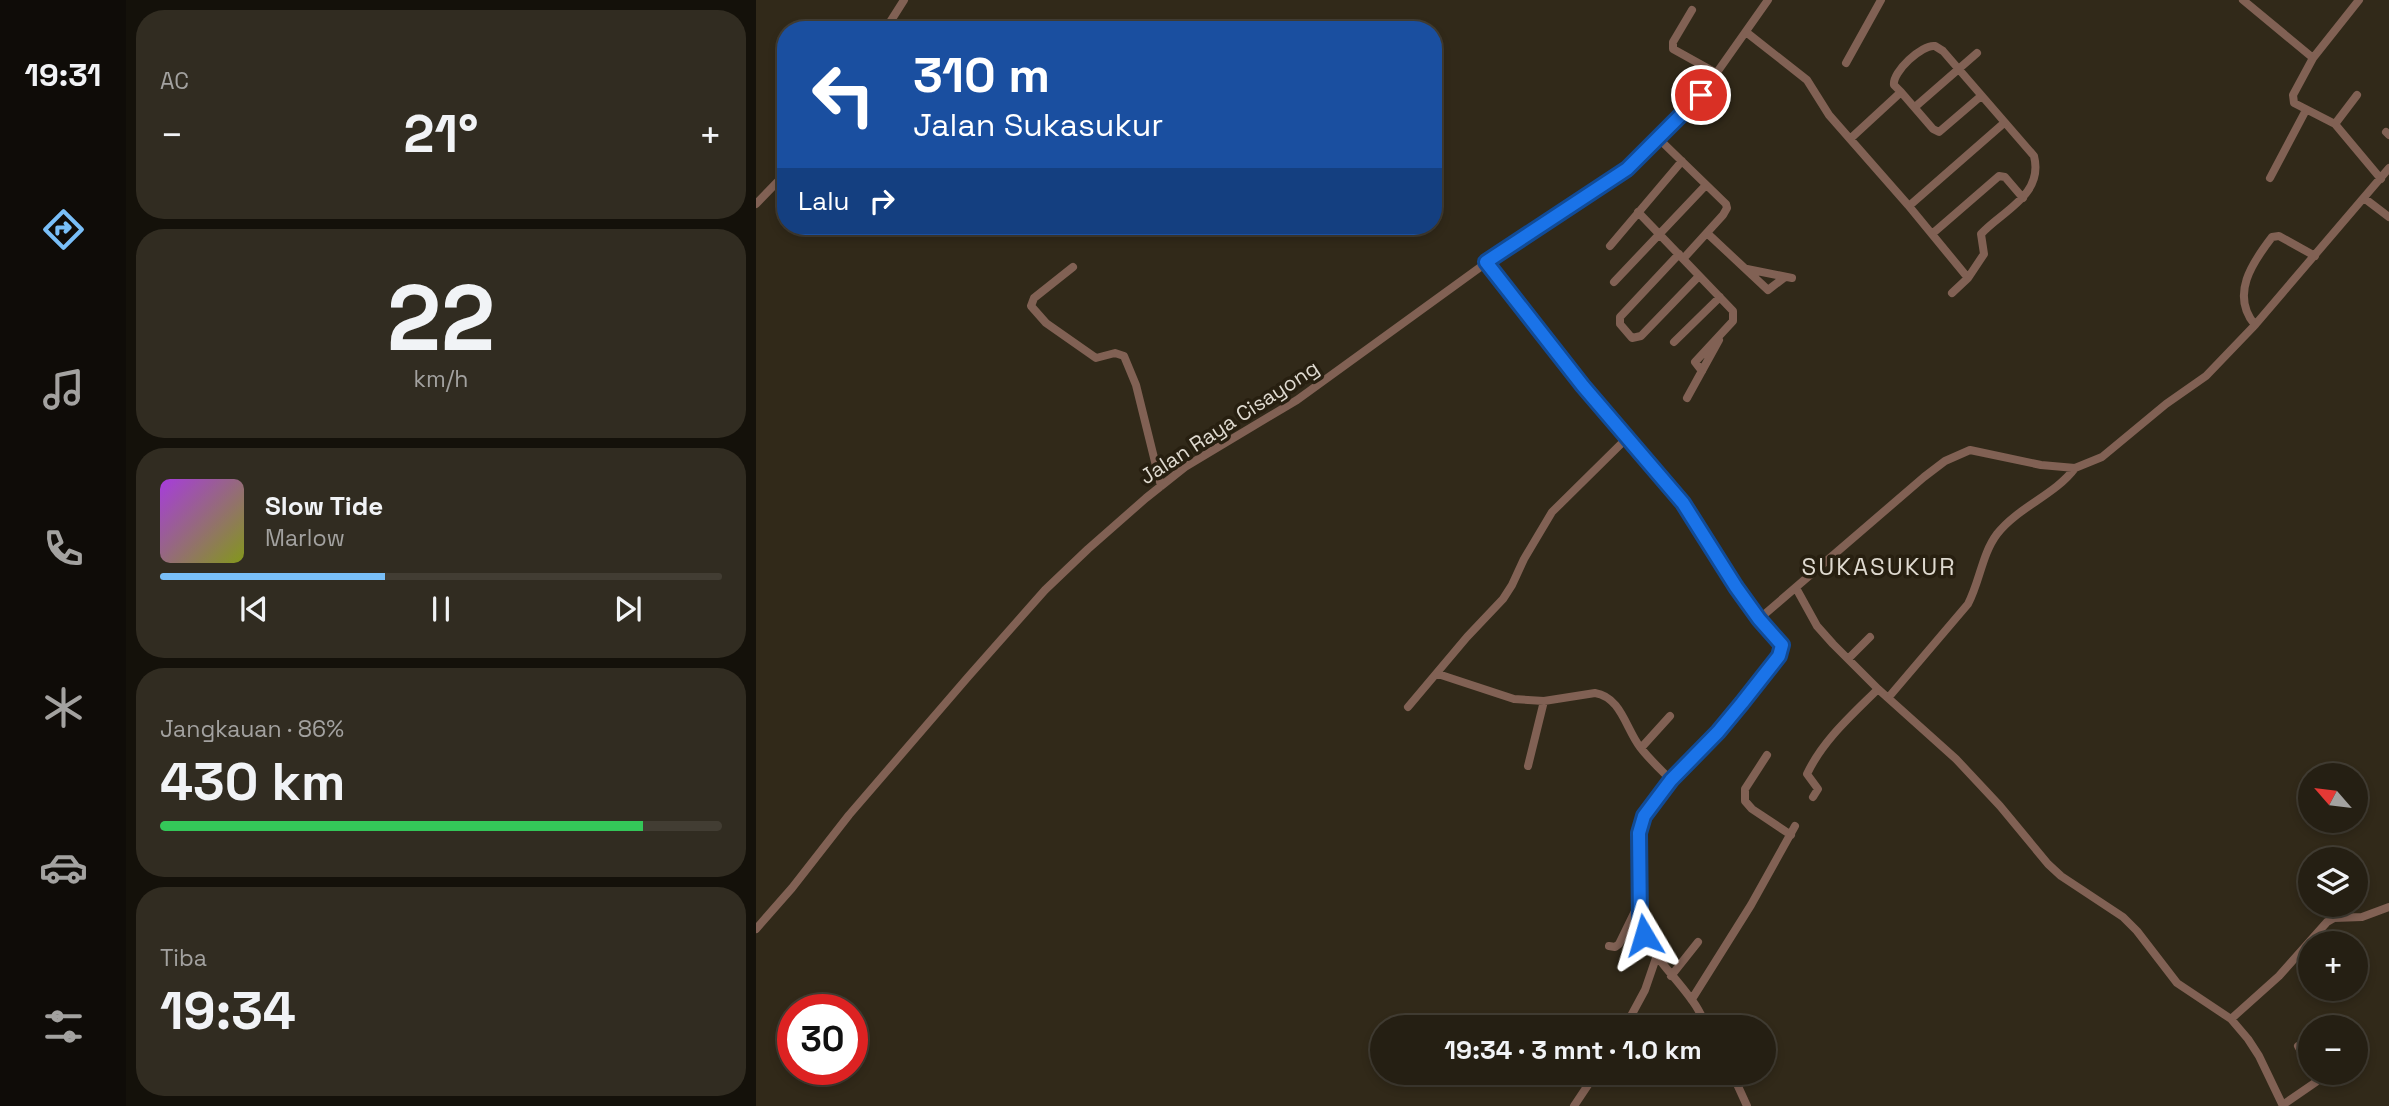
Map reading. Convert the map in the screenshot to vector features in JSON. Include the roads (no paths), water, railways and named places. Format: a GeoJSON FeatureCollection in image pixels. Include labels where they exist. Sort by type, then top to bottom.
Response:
{"type":"FeatureCollection","features":[{"type":"Feature","properties":{"kind":"street"},"geometry":{"type":"LineString","coordinates":[[891,21],[904,0]]}},
{"type":"Feature","properties":{"kind":"street","name":"Jalan Raya Cisayong"},"geometry":{"type":"LineString","coordinates":[[756,929],[849,815],[1045,590],[1146,498],[1185,467],[1223,442],[1297,401],[1486,262],[1627,169],[1701,95],[1768,0]]}},
{"type":"Feature","properties":{"kind":"street"},"geometry":{"type":"LineString","coordinates":[[1846,63],[1881,0]]}},
{"type":"Feature","properties":{"kind":"street"},"geometry":{"type":"LineString","coordinates":[[2243,0],[2313,58]]}},
{"type":"Feature","properties":{"kind":"street"},"geometry":{"type":"LineString","coordinates":[[2359,0],[2313,58],[2292,99],[2306,110],[2335,124],[2381,178]]}},
{"type":"Feature","properties":{"kind":"street"},"geometry":{"type":"LineString","coordinates":[[1692,10],[1673,42],[1673,49],[1718,74]]}},
{"type":"Feature","properties":{"kind":"street"},"geometry":{"type":"LineString","coordinates":[[1746,32],[1807,80],[1829,115],[1968,278]]}},
{"type":"Feature","properties":{"kind":"street"},"geometry":{"type":"LineString","coordinates":[[1952,293],[1968,278],[1984,254],[1981,234],[2024,198],[2035,171],[2034,156],[1943,51],[1935,46],[1929,45],[1893,78],[1894,85],[1938,132],[1981,96]]}},
{"type":"Feature","properties":{"kind":"street"},"geometry":{"type":"LineString","coordinates":[[1915,107],[1977,53]]}},
{"type":"Feature","properties":{"kind":"street"},"geometry":{"type":"LineString","coordinates":[[1850,139],[1901,92]]}},
{"type":"Feature","properties":{"kind":"street"},"geometry":{"type":"LineString","coordinates":[[2335,124],[2357,95]]}},
{"type":"Feature","properties":{"kind":"street"},"geometry":{"type":"LineString","coordinates":[[2270,178],[2306,110]]}},
{"type":"Feature","properties":{"kind":"street"},"geometry":{"type":"LineString","coordinates":[[1909,206],[2004,123]]}},
{"type":"Feature","properties":{"kind":"street"},"geometry":{"type":"LineString","coordinates":[[1659,139],[1727,208],[1707,233],[1620,317],[1620,324],[1632,338],[1641,336],[1699,276]]}},
{"type":"Feature","properties":{"kind":"street"},"geometry":{"type":"LineString","coordinates":[[1609,246],[1682,161]]}},
{"type":"Feature","properties":{"kind":"street"},"geometry":{"type":"LineString","coordinates":[[1888,698],[1968,604],[1977,587],[1989,547],[1998,532],[2075,468],[2102,457],[2166,404],[2206,376],[2255,325],[2389,169]]}},
{"type":"Feature","properties":{"kind":"street"},"geometry":{"type":"LineString","coordinates":[[1933,234],[1999,176],[2005,177],[2024,198]]}},
{"type":"Feature","properties":{"kind":"street"},"geometry":{"type":"LineString","coordinates":[[756,204],[777,182]]}},
{"type":"Feature","properties":{"kind":"street"},"geometry":{"type":"LineString","coordinates":[[1615,282],[1706,185]]}},
{"type":"Feature","properties":{"kind":"street"},"geometry":{"type":"LineString","coordinates":[[2364,198],[2389,217]]}},
{"type":"Feature","properties":{"kind":"street"},"geometry":{"type":"LineString","coordinates":[[1638,212],[1734,315],[1733,321],[1695,362],[1702,371],[1686,398]]}},
{"type":"Feature","properties":{"kind":"street"},"geometry":{"type":"LineString","coordinates":[[1707,233],[1744,269],[1768,290],[1788,277],[1744,269]]}},
{"type":"Feature","properties":{"kind":"street"},"geometry":{"type":"LineString","coordinates":[[2255,325],[2245,314],[2243,304],[2246,284],[2250,268],[2272,237],[2279,236],[2315,256]]}},
{"type":"Feature","properties":{"kind":"street"},"geometry":{"type":"LineString","coordinates":[[1486,262],[1627,438],[1683,503],[1759,619],[1779,639],[1782,650],[1779,656],[1718,732],[1671,780],[1641,823],[1640,922],[1650,949],[1692,999],[1701,1015]]}},
{"type":"Feature","properties":{"kind":"street"},"geometry":{"type":"LineString","coordinates":[[1073,267],[1034,299],[1031,306],[1046,323],[1096,358],[1115,353],[1124,356],[1136,385],[1161,486]]}},
{"type":"Feature","properties":{"kind":"street"},"geometry":{"type":"LineString","coordinates":[[1674,342],[1720,297]]}},
{"type":"Feature","properties":{"kind":"street"},"geometry":{"type":"LineString","coordinates":[[1408,707],[1503,599],[1552,512],[1627,438]]}},
{"type":"Feature","properties":{"kind":"street"},"geometry":{"type":"LineString","coordinates":[[1759,619],[1924,477],[1960,453],[1970,450],[2040,465],[2075,468]]}},
{"type":"Feature","properties":{"kind":"street"},"geometry":{"type":"LineString","coordinates":[[1796,588],[1817,626],[1878,689],[1956,759],[2061,876],[2123,916],[2177,983],[2231,1019],[2253,1048],[2284,1105],[2312,1085]]}},
{"type":"Feature","properties":{"kind":"street"},"geometry":{"type":"LineString","coordinates":[[1848,659],[1870,638]]}},
{"type":"Feature","properties":{"kind":"street"},"geometry":{"type":"LineString","coordinates":[[1438,674],[1501,696],[1545,701],[1603,694],[1611,699],[1641,748],[1671,780]]}},
{"type":"Feature","properties":{"kind":"street"},"geometry":{"type":"LineString","coordinates":[[1813,797],[1818,789],[1807,774],[1811,766],[1841,726],[1878,689]]}},
{"type":"Feature","properties":{"kind":"street"},"geometry":{"type":"LineString","coordinates":[[1528,766],[1545,701]]}},
{"type":"Feature","properties":{"kind":"street"},"geometry":{"type":"LineString","coordinates":[[1641,748],[1670,716]]}},
{"type":"Feature","properties":{"kind":"street"},"geometry":{"type":"LineString","coordinates":[[1767,755],[1745,789],[1745,801],[1752,809],[1790,835]]}},
{"type":"Feature","properties":{"kind":"street"},"geometry":{"type":"LineString","coordinates":[[1692,999],[1751,905],[1795,826]]}},
{"type":"Feature","properties":{"kind":"street"},"geometry":{"type":"LineString","coordinates":[[1609,946],[1615,947],[1619,944],[1640,902]]}},
{"type":"Feature","properties":{"kind":"street"},"geometry":{"type":"LineString","coordinates":[[2231,1019],[2279,976],[2327,922],[2334,918],[2362,917],[2389,907]]}},
{"type":"Feature","properties":{"kind":"street"},"geometry":{"type":"LineString","coordinates":[[1671,976],[1699,942]]}},
{"type":"Feature","properties":{"kind":"street"},"geometry":{"type":"LineString","coordinates":[[1631,1015],[1645,990],[1656,958]]}},
{"type":"Feature","properties":{"kind":"street"},"geometry":{"type":"LineString","coordinates":[[1574,1106],[1588,1085]]}},
{"type":"Feature","properties":{"kind":"street"},"geometry":{"type":"LineString","coordinates":[[1737,1085],[1747,1106]]}},
{"type":"Feature","properties":{"kind":"district","name":"SUKASUKUR"},"geometry":{"type":"Point","coordinates":[1879,566]}}]}
